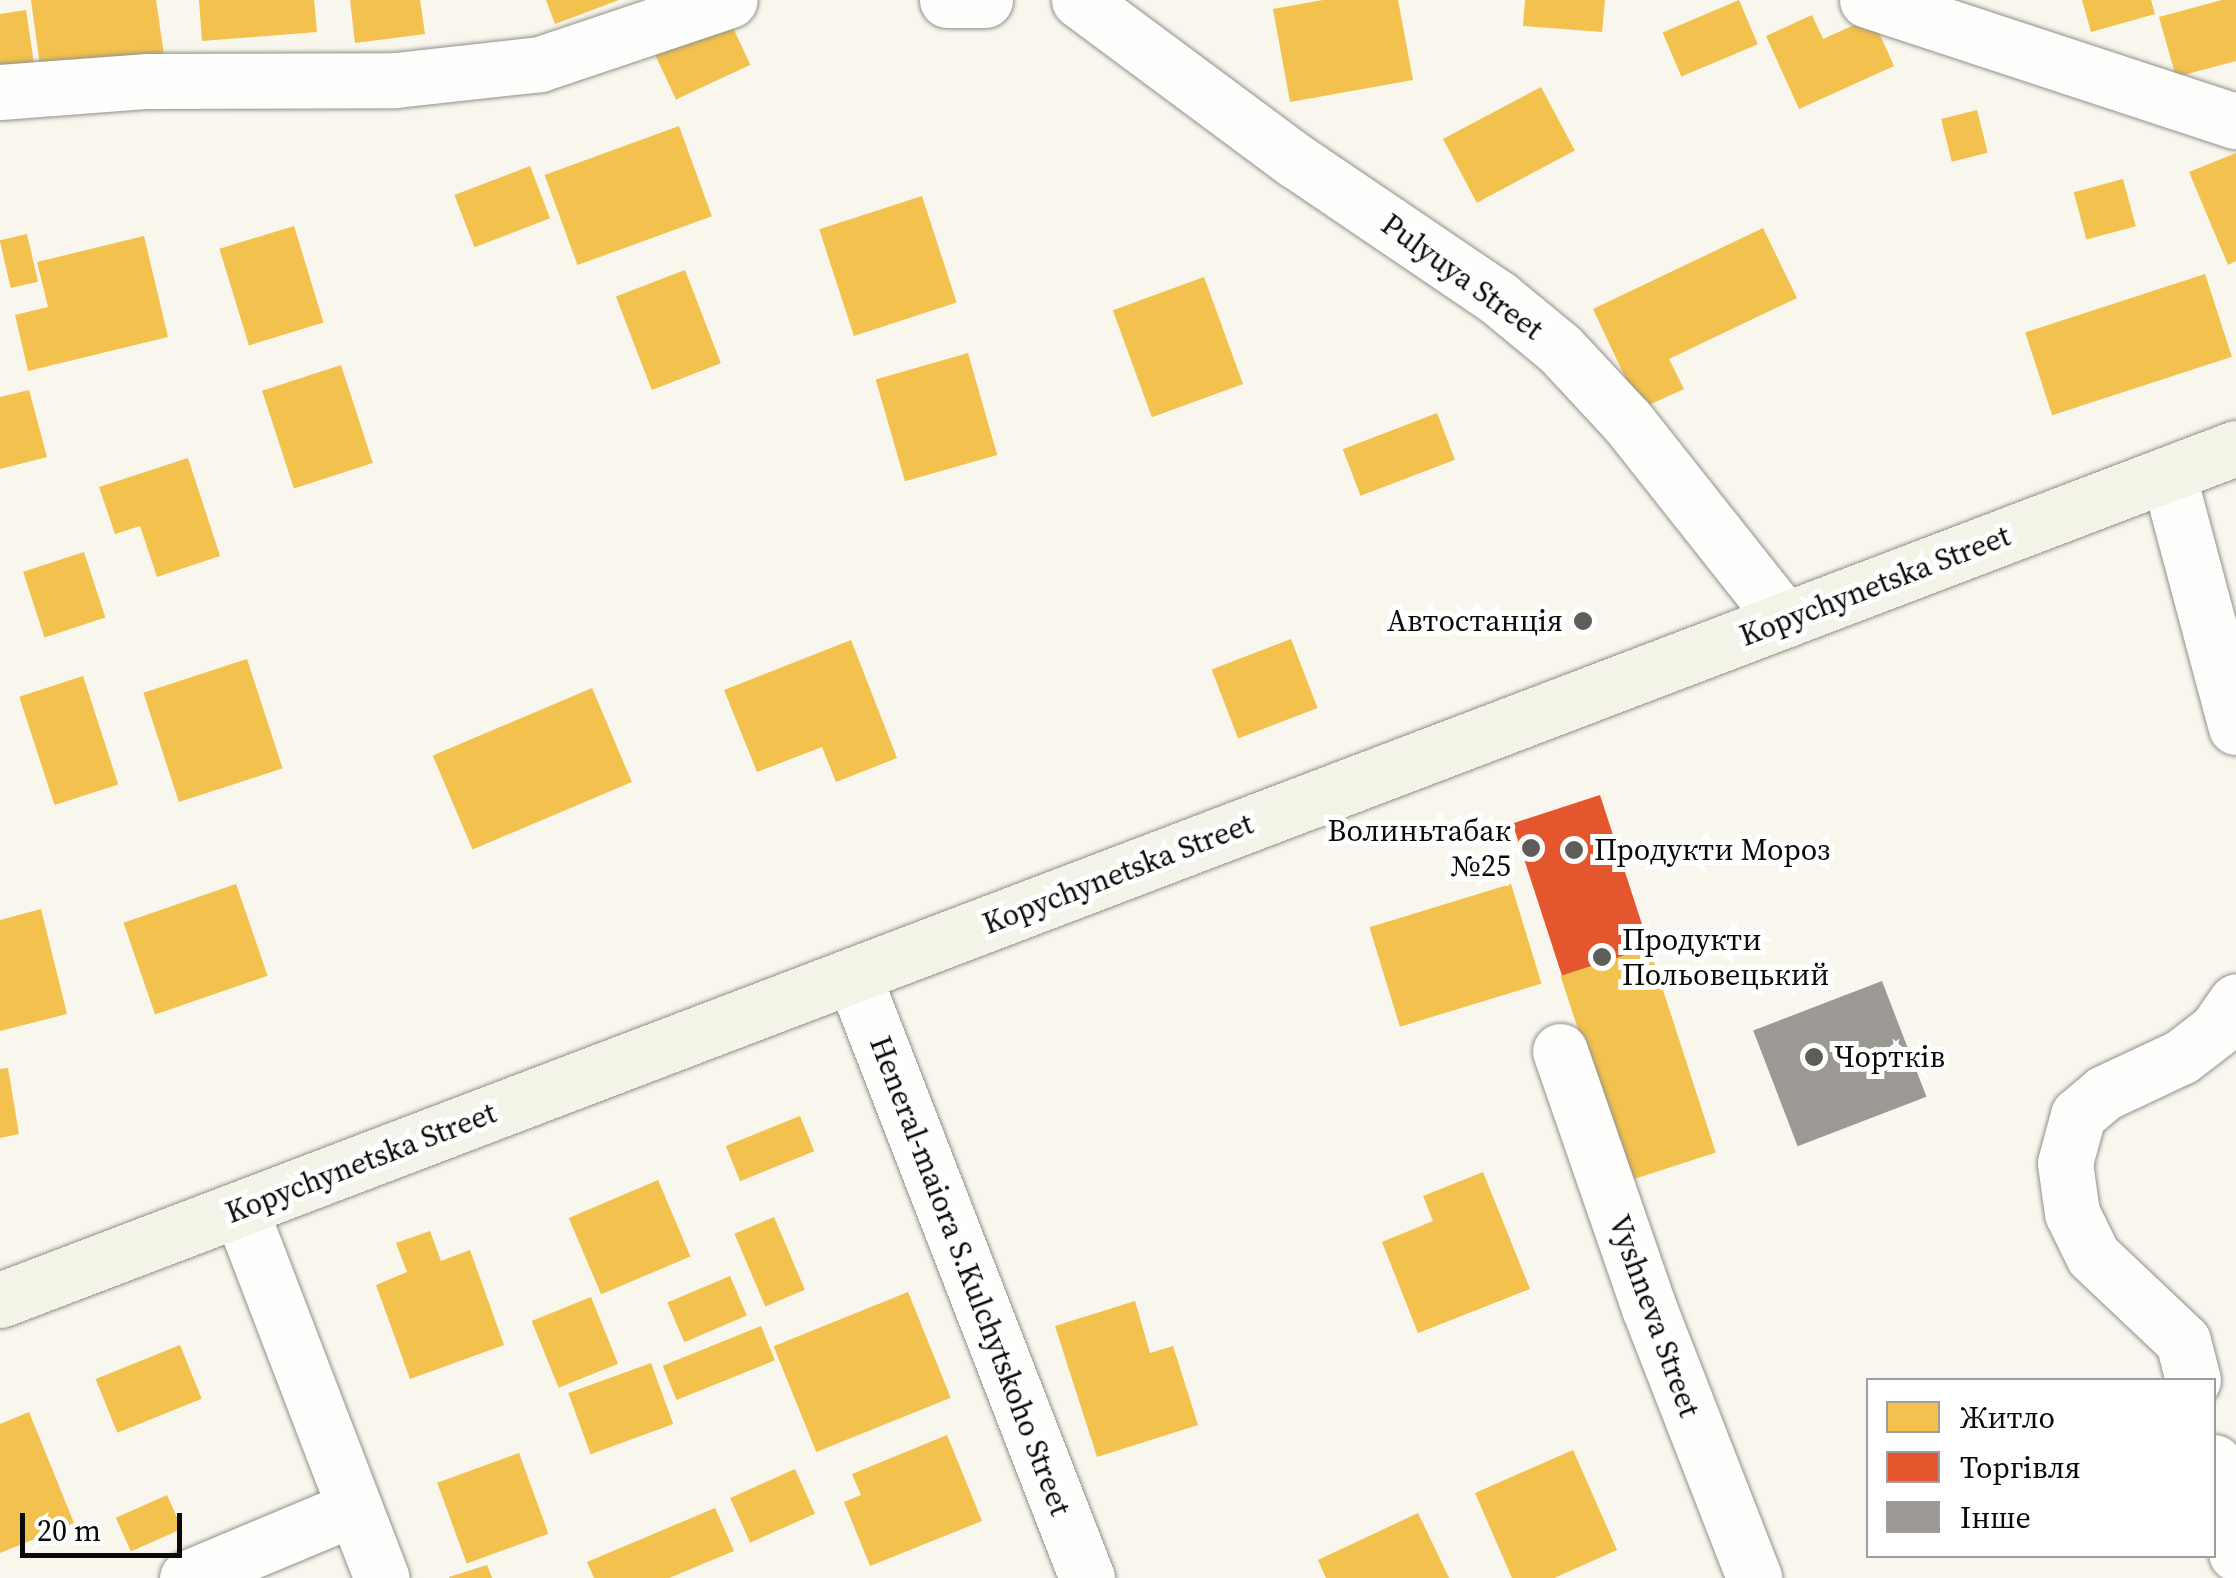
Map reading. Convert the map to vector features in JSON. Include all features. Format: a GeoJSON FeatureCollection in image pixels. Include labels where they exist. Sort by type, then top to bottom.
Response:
{"type":"FeatureCollection","features":[{"type":"Feature","properties":{"kind":"main road","name":"Kopychynetska Street"},"geometry":{"type":"LineString","coordinates":[[0,1300],[2236,448]]}},
{"type":"Feature","properties":{"kind":"street"},"geometry":{"type":"LineString","coordinates":[[0,92],[148,81],[396,80],[540,64],[730,0]]}},
{"type":"Feature","properties":{"kind":"street"},"geometry":{"type":"LineString","coordinates":[[947,0],[984,0]]}},
{"type":"Feature","properties":{"kind":"street","name":"Pulyuya Street"},"geometry":{"type":"LineString","coordinates":[[1079,0],[1549,340],[1627,421],[1785,620]]}},
{"type":"Feature","properties":{"kind":"street"},"geometry":{"type":"LineString","coordinates":[[1867,0],[2236,120]]}},
{"type":"Feature","properties":{"kind":"street"},"geometry":{"type":"LineString","coordinates":[[2168,474],[2236,727]]}},
{"type":"Feature","properties":{"kind":"street","name":"Heneral-maiora S.Kulchytskoho Street"},"geometry":{"type":"LineString","coordinates":[[854,975],[1087,1578]]}},
{"type":"Feature","properties":{"kind":"street"},"geometry":{"type":"LineString","coordinates":[[2193,1378],[2184,1342],[2093,1256],[2072,1213],[2065,1163],[2078,1115],[2104,1092],[2181,1057],[2216,1030],[2236,1001]]}},
{"type":"Feature","properties":{"kind":"street","name":"Vyshneva Street"},"geometry":{"type":"LineString","coordinates":[[1560,1051],[1649,1308],[1754,1578]]}},
{"type":"Feature","properties":{"kind":"street"},"geometry":{"type":"LineString","coordinates":[[240,1209],[382,1578]]}},
{"type":"Feature","properties":{"kind":"street"},"geometry":{"type":"LineString","coordinates":[[2216,1470],[2236,1552]]}},
{"type":"Feature","properties":{"kind":"street"},"geometry":{"type":"LineString","coordinates":[[187,1578],[354,1508]]}},
{"type":"Feature","properties":{"kind":"building: Житло"},"geometry":{"type":"Polygon","coordinates":[[[31,0],[156,0],[164,55],[41,73],[31,0]]]}},
{"type":"Feature","properties":{"kind":"building: Житло"},"geometry":{"type":"Polygon","coordinates":[[[199,0],[314,0],[317,32],[202,41],[199,0]]]}},
{"type":"Feature","properties":{"kind":"building: Житло"},"geometry":{"type":"Polygon","coordinates":[[[350,0],[420,0],[425,34],[355,43],[350,0]]]}},
{"type":"Feature","properties":{"kind":"building: Житло"},"geometry":{"type":"Polygon","coordinates":[[[546,0],[619,0],[555,24],[546,0]]]}},
{"type":"Feature","properties":{"kind":"building: Житло"},"geometry":{"type":"Polygon","coordinates":[[[1323,0],[1398,0],[1413,80],[1290,102],[1273,9],[1323,0]]]}},
{"type":"Feature","properties":{"kind":"building: Житло"},"geometry":{"type":"Polygon","coordinates":[[[1525,0],[1605,0],[1602,32],[1523,26],[1525,0]]]}},
{"type":"Feature","properties":{"kind":"building: Житло"},"geometry":{"type":"Polygon","coordinates":[[[1739,0],[1758,44],[1681,77],[1663,32],[1739,0]]]}},
{"type":"Feature","properties":{"kind":"building: Житло"},"geometry":{"type":"Polygon","coordinates":[[[2082,0],[2151,0],[2155,14],[2091,32],[2082,0]]]}},
{"type":"Feature","properties":{"kind":"building: Житло"},"geometry":{"type":"Polygon","coordinates":[[[2222,0],[2236,0],[2236,61],[2176,77],[2159,17],[2222,0]]]}},
{"type":"Feature","properties":{"kind":"building: Житло"},"geometry":{"type":"Polygon","coordinates":[[[722,4],[750,65],[676,99],[648,39],[722,4]]]}},
{"type":"Feature","properties":{"kind":"building: Житло"},"geometry":{"type":"Polygon","coordinates":[[[26,10],[34,64],[0,69],[0,14],[26,10]]]}},
{"type":"Feature","properties":{"kind":"building: Житло"},"geometry":{"type":"Polygon","coordinates":[[[1812,15],[1823,39],[1872,17],[1894,66],[1799,109],[1766,36],[1812,15]]]}},
{"type":"Feature","properties":{"kind":"building: Житло"},"geometry":{"type":"Polygon","coordinates":[[[1541,87],[1575,151],[1477,203],[1443,139],[1541,87]]]}},
{"type":"Feature","properties":{"kind":"building: Житло"},"geometry":{"type":"Polygon","coordinates":[[[1977,110],[1988,153],[1952,162],[1941,119],[1977,110]]]}},
{"type":"Feature","properties":{"kind":"building: Житло"},"geometry":{"type":"Polygon","coordinates":[[[679,126],[712,216],[577,265],[545,175],[679,126]]]}},
{"type":"Feature","properties":{"kind":"building: Житло"},"geometry":{"type":"Polygon","coordinates":[[[2236,153],[2236,261],[2228,265],[2189,172],[2236,153]]]}},
{"type":"Feature","properties":{"kind":"building: Житло"},"geometry":{"type":"Polygon","coordinates":[[[530,166],[550,218],[474,247],[454,195],[530,166]]]}},
{"type":"Feature","properties":{"kind":"building: Житло"},"geometry":{"type":"Polygon","coordinates":[[[2123,179],[2136,226],[2086,240],[2074,192],[2123,179]]]}},
{"type":"Feature","properties":{"kind":"building: Житло"},"geometry":{"type":"Polygon","coordinates":[[[922,196],[957,303],[854,336],[819,229],[922,196]]]}},
{"type":"Feature","properties":{"kind":"building: Житло"},"geometry":{"type":"Polygon","coordinates":[[[294,226],[324,323],[249,345],[219,249],[294,226]]]}},
{"type":"Feature","properties":{"kind":"building: Житло"},"geometry":{"type":"Polygon","coordinates":[[[1763,228],[1797,298],[1669,359],[1684,389],[1640,409],[1593,309],[1763,228]]]}},
{"type":"Feature","properties":{"kind":"building: Житло"},"geometry":{"type":"Polygon","coordinates":[[[27,234],[38,282],[11,288],[0,240],[27,234]]]}},
{"type":"Feature","properties":{"kind":"building: Житло"},"geometry":{"type":"Polygon","coordinates":[[[144,236],[168,337],[28,371],[15,315],[48,307],[37,262],[144,236]]]}},
{"type":"Feature","properties":{"kind":"building: Житло"},"geometry":{"type":"Polygon","coordinates":[[[685,270],[721,363],[652,390],[616,297],[685,270]]]}},
{"type":"Feature","properties":{"kind":"building: Житло"},"geometry":{"type":"Polygon","coordinates":[[[2205,274],[2232,357],[2052,415],[2025,332],[2205,274]]]}},
{"type":"Feature","properties":{"kind":"building: Житло"},"geometry":{"type":"Polygon","coordinates":[[[1204,277],[1243,384],[1152,417],[1113,310],[1204,277]]]}},
{"type":"Feature","properties":{"kind":"building: Житло"},"geometry":{"type":"Polygon","coordinates":[[[968,353],[997,455],[905,481],[876,379],[968,353]]]}},
{"type":"Feature","properties":{"kind":"building: Житло"},"geometry":{"type":"Polygon","coordinates":[[[341,365],[373,463],[294,489],[262,391],[341,365]]]}},
{"type":"Feature","properties":{"kind":"building: Житло"},"geometry":{"type":"Polygon","coordinates":[[[29,390],[47,457],[0,469],[0,397],[29,390]]]}},
{"type":"Feature","properties":{"kind":"building: Житло"},"geometry":{"type":"Polygon","coordinates":[[[1437,413],[1455,460],[1361,496],[1343,449],[1437,413]]]}},
{"type":"Feature","properties":{"kind":"building: Житло"},"geometry":{"type":"Polygon","coordinates":[[[188,458],[220,556],[157,577],[140,526],[115,534],[99,487],[188,458]]]}},
{"type":"Feature","properties":{"kind":"building: Житло"},"geometry":{"type":"Polygon","coordinates":[[[84,552],[105,618],[44,637],[23,572],[84,552]]]}},
{"type":"Feature","properties":{"kind":"building: Житло"},"geometry":{"type":"Polygon","coordinates":[[[1291,639],[1318,708],[1238,739],[1212,669],[1291,639]]]}},
{"type":"Feature","properties":{"kind":"building: Житло"},"geometry":{"type":"Polygon","coordinates":[[[851,640],[897,758],[836,782],[822,747],[757,772],[724,690],[851,640]]]}},
{"type":"Feature","properties":{"kind":"building: Житло"},"geometry":{"type":"Polygon","coordinates":[[[247,659],[283,768],[179,802],[143,693],[247,659]]]}},
{"type":"Feature","properties":{"kind":"building: Житло"},"geometry":{"type":"Polygon","coordinates":[[[83,676],[118,784],[55,805],[19,697],[83,676]]]}},
{"type":"Feature","properties":{"kind":"building: Житло"},"geometry":{"type":"Polygon","coordinates":[[[592,688],[632,782],[473,849],[433,756],[592,688]]]}},
{"type":"Feature","properties":{"kind":"building: Житло"},"geometry":{"type":"Polygon","coordinates":[[[236,884],[268,976],[155,1014],[123,923],[236,884]]]}},
{"type":"Feature","properties":{"kind":"building: Житло"},"geometry":{"type":"Polygon","coordinates":[[[1511,884],[1541,983],[1400,1027],[1369,927],[1511,884]]]}},
{"type":"Feature","properties":{"kind":"building: Житло"},"geometry":{"type":"Polygon","coordinates":[[[41,909],[67,1014],[0,1031],[0,920],[41,909]]]}},
{"type":"Feature","properties":{"kind":"building: Житло"},"geometry":{"type":"Polygon","coordinates":[[[1649,947],[1716,1152],[1627,1181],[1561,976],[1649,947]]]}},
{"type":"Feature","properties":{"kind":"building: Житло"},"geometry":{"type":"Polygon","coordinates":[[[8,1068],[19,1134],[0,1138],[0,1069],[8,1068]]]}},
{"type":"Feature","properties":{"kind":"building: Житло"},"geometry":{"type":"Polygon","coordinates":[[[800,1116],[814,1151],[740,1181],[726,1146],[800,1116]]]}},
{"type":"Feature","properties":{"kind":"building: Житло"},"geometry":{"type":"Polygon","coordinates":[[[1483,1172],[1530,1289],[1418,1333],[1382,1242],[1433,1221],[1423,1196],[1483,1172]]]}},
{"type":"Feature","properties":{"kind":"building: Житло"},"geometry":{"type":"Polygon","coordinates":[[[658,1180],[690,1256],[601,1294],[569,1218],[658,1180]]]}},
{"type":"Feature","properties":{"kind":"building: Житло"},"geometry":{"type":"Polygon","coordinates":[[[774,1217],[805,1290],[765,1307],[734,1234],[774,1217]]]}},
{"type":"Feature","properties":{"kind":"building: Житло"},"geometry":{"type":"Polygon","coordinates":[[[430,1231],[441,1261],[470,1250],[504,1345],[410,1379],[376,1285],[407,1272],[396,1243],[430,1231]]]}},
{"type":"Feature","properties":{"kind":"building: Житло"},"geometry":{"type":"Polygon","coordinates":[[[730,1276],[747,1316],[684,1342],[667,1303],[730,1276]]]}},
{"type":"Feature","properties":{"kind":"building: Житло"},"geometry":{"type":"Polygon","coordinates":[[[908,1292],[951,1398],[816,1452],[774,1346],[908,1292]]]}},
{"type":"Feature","properties":{"kind":"building: Житло"},"geometry":{"type":"Polygon","coordinates":[[[591,1297],[618,1364],[559,1388],[532,1321],[591,1297]]]}},
{"type":"Feature","properties":{"kind":"building: Житло"},"geometry":{"type":"Polygon","coordinates":[[[1135,1301],[1150,1353],[1173,1346],[1198,1425],[1097,1457],[1055,1326],[1135,1301]]]}},
{"type":"Feature","properties":{"kind":"building: Житло"},"geometry":{"type":"Polygon","coordinates":[[[761,1326],[775,1360],[677,1400],[663,1366],[761,1326]]]}},
{"type":"Feature","properties":{"kind":"building: Житло"},"geometry":{"type":"Polygon","coordinates":[[[180,1345],[202,1399],[117,1433],[96,1379],[180,1345]]]}},
{"type":"Feature","properties":{"kind":"building: Житло"},"geometry":{"type":"Polygon","coordinates":[[[651,1363],[673,1424],[591,1454],[568,1393],[651,1363]]]}},
{"type":"Feature","properties":{"kind":"building: Житло"},"geometry":{"type":"Polygon","coordinates":[[[29,1412],[74,1523],[0,1553],[0,1424],[29,1412]]]}},
{"type":"Feature","properties":{"kind":"building: Житло"},"geometry":{"type":"Polygon","coordinates":[[[947,1435],[982,1521],[870,1566],[844,1502],[861,1495],[852,1474],[947,1435]]]}},
{"type":"Feature","properties":{"kind":"building: Житло"},"geometry":{"type":"Polygon","coordinates":[[[1573,1450],[1617,1550],[1554,1578],[1512,1578],[1475,1493],[1573,1450]]]}},
{"type":"Feature","properties":{"kind":"building: Житло"},"geometry":{"type":"Polygon","coordinates":[[[519,1453],[548,1534],[467,1564],[437,1483],[519,1453]]]}},
{"type":"Feature","properties":{"kind":"building: Житло"},"geometry":{"type":"Polygon","coordinates":[[[795,1469],[815,1514],[750,1543],[730,1498],[795,1469]]]}},
{"type":"Feature","properties":{"kind":"building: Житло"},"geometry":{"type":"Polygon","coordinates":[[[167,1495],[182,1529],[131,1552],[116,1518],[167,1495]]]}},
{"type":"Feature","properties":{"kind":"building: Житло"},"geometry":{"type":"Polygon","coordinates":[[[715,1508],[734,1551],[669,1578],[594,1578],[587,1562],[715,1508]]]}},
{"type":"Feature","properties":{"kind":"building: Житло"},"geometry":{"type":"Polygon","coordinates":[[[1418,1513],[1449,1578],[1326,1578],[1318,1560],[1418,1513]]]}},
{"type":"Feature","properties":{"kind":"building: Житло"},"geometry":{"type":"Polygon","coordinates":[[[487,1565],[492,1578],[449,1578],[449,1577],[487,1565]]]}},
{"type":"Feature","properties":{"kind":"building: Торгівля"},"geometry":{"type":"Polygon","coordinates":[[[1600,795],[1649,947],[1562,976],[1513,823],[1600,795]]]}},
{"type":"Feature","properties":{"kind":"building: Інше"},"geometry":{"type":"Polygon","coordinates":[[[1882,981],[1926,1097],[1798,1146],[1753,1030],[1882,981]]]}},
{"type":"Feature","properties":{"kind":"place","name":"Автостанція"},"geometry":{"type":"Point","coordinates":[1583,621]}},
{"type":"Feature","properties":{"kind":"place","name":"Волиньтабак №25"},"geometry":{"type":"Point","coordinates":[1531,848]}},
{"type":"Feature","properties":{"kind":"place","name":"Продукти Мороз"},"geometry":{"type":"Point","coordinates":[1574,850]}},
{"type":"Feature","properties":{"kind":"place","name":"Продукти Польовецький"},"geometry":{"type":"Point","coordinates":[1602,957]}},
{"type":"Feature","properties":{"kind":"place","name":"Чортків"},"geometry":{"type":"Point","coordinates":[1814,1057]}}]}
